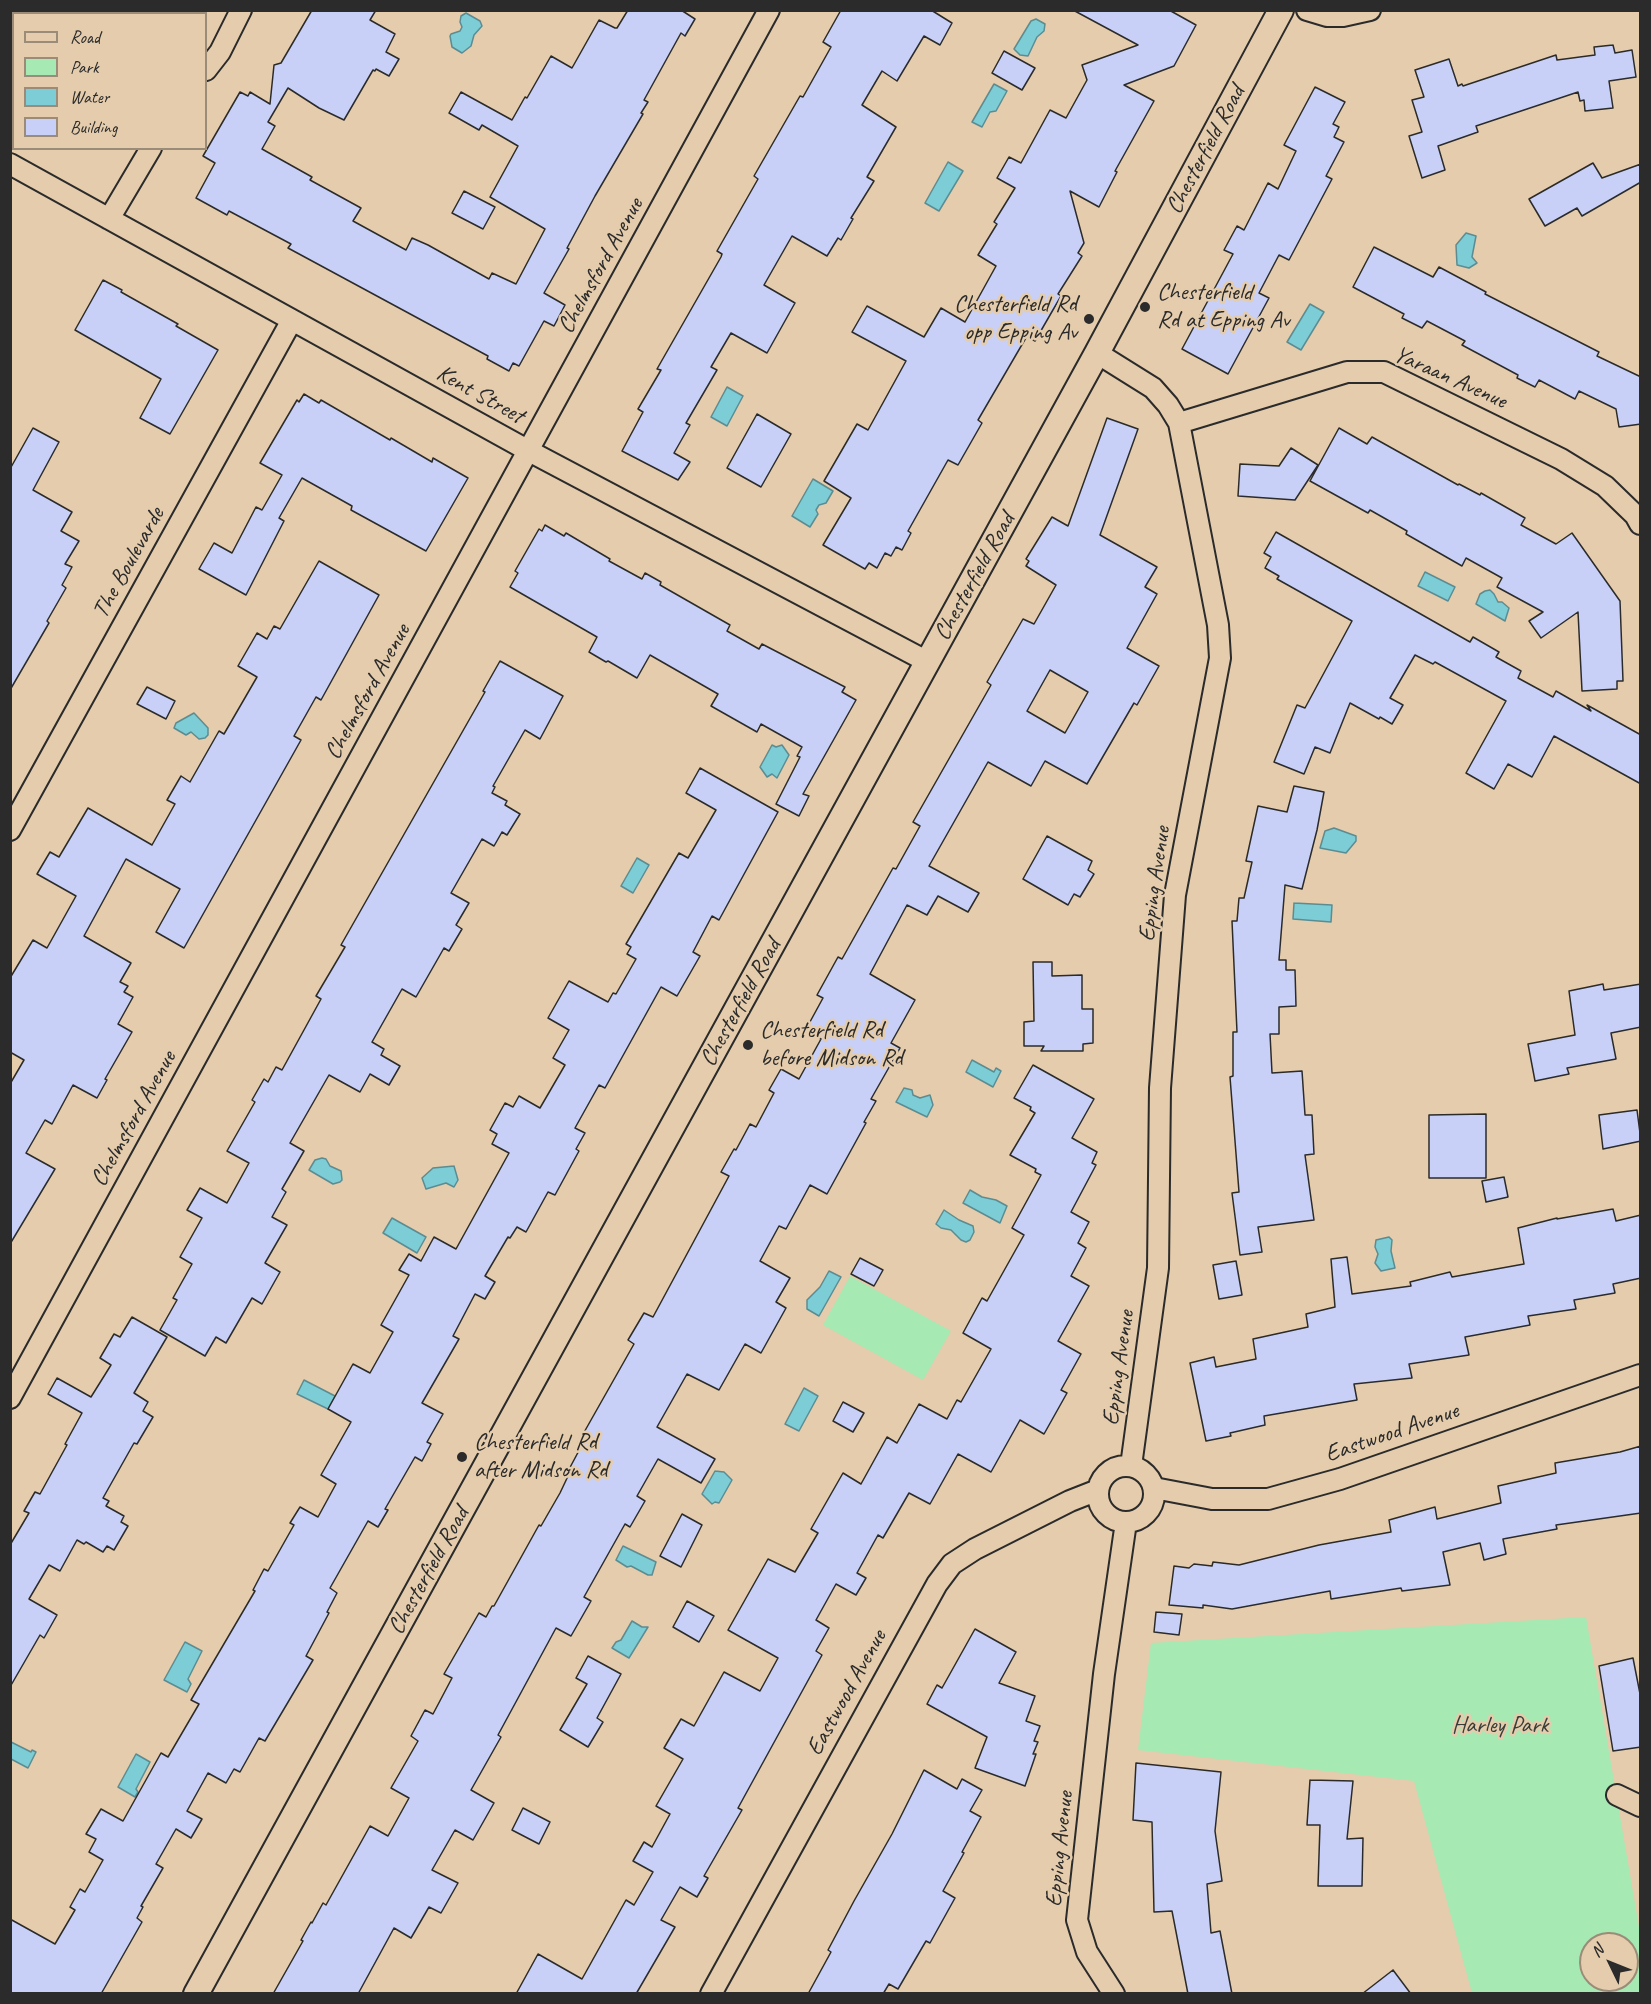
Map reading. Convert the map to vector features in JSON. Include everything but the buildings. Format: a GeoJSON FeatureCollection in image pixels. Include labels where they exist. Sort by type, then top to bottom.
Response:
{"type":"FeatureCollection","features":[{"type":"Feature","properties":{"kind":"street"},"geometry":{"type":"LineString","coordinates":[[207,69],[220,52],[241,10]]}},
{"type":"Feature","properties":{"kind":"street","name":"Chelmsford Avenue"},"geometry":{"type":"LineString","coordinates":[[10,1398],[769,10]]}},
{"type":"Feature","properties":{"kind":"street","name":"Chesterfield Road"},"geometry":{"type":"LineString","coordinates":[[196,1994],[1097,353],[1281,10]]}},
{"type":"Feature","properties":{"kind":"street"},"geometry":{"type":"LineString","coordinates":[[1306,10],[1327,16],[1342,16],[1370,10]]}},
{"type":"Feature","properties":{"kind":"street"},"geometry":{"type":"LineString","coordinates":[[109,219],[150,150]]}},
{"type":"Feature","properties":{"kind":"street","name":"Kent Street"},"geometry":{"type":"LineString","coordinates":[[10,165],[529,451],[928,662]]}},
{"type":"Feature","properties":{"kind":"street","name":"The Boulevarde"},"geometry":{"type":"LineString","coordinates":[[10,830],[292,320]]}},
{"type":"Feature","properties":{"kind":"street","name":"Epping Avenue"},"geometry":{"type":"LineString","coordinates":[[1097,353],[1153,388],[1168,405],[1179,423],[1218,625],[1220,658],[1175,896],[1160,1088],[1158,1268],[1131,1466]]}},
{"type":"Feature","properties":{"kind":"street","name":"Yaraan Avenue"},"geometry":{"type":"LineString","coordinates":[[1179,423],[1347,372],[1384,372],[1561,459],[1605,486],[1635,515],[1641,524]]}},
{"type":"Feature","properties":{"kind":"street","name":"Eastwood Avenue"},"geometry":{"type":"LineString","coordinates":[[1154,1488],[1212,1499],[1268,1499],[1340,1479],[1641,1375]]}},
{"type":"Feature","properties":{"kind":"street"},"geometry":{"type":"LineString","coordinates":[[1131,1466],[1146,1473],[1154,1488],[1152,1505],[1148,1512],[1135,1521],[1117,1521],[1108,1516],[1099,1500],[1098,1490],[1101,1481],[1114,1469],[1131,1466]]}},
{"type":"Feature","properties":{"kind":"street","name":"Eastwood Avenue"},"geometry":{"type":"LineString","coordinates":[[711,1994],[937,1584],[952,1564],[975,1549],[1070,1501],[1098,1490]]}},
{"type":"Feature","properties":{"kind":"street","name":"Epping Avenue"},"geometry":{"type":"LineString","coordinates":[[1114,1994],[1087,1952],[1077,1920],[1104,1674],[1126,1522]]}},
{"type":"Feature","properties":{"kind":"street"},"geometry":{"type":"LineString","coordinates":[[1617,1795],[1641,1806]]}},
{"type":"Feature","properties":{"kind":"green space"},"geometry":{"type":"Polygon","coordinates":[[[850,1276],[951,1331],[923,1380],[823,1325],[850,1276]]]}},
{"type":"Feature","properties":{"kind":"green space","name":"Harley Park"},"geometry":{"type":"Polygon","coordinates":[[[1586,1617],[1640,1933],[1640,1993],[1472,1993],[1414,1781],[1138,1750],[1151,1643],[1586,1617]]]}},
{"type":"Feature","properties":{"kind":"water"},"geometry":{"type":"Polygon","coordinates":[[[466,13],[480,21],[482,26],[474,35],[471,46],[462,53],[452,47],[450,36],[460,31],[461,16],[466,13]]]}},
{"type":"Feature","properties":{"kind":"water"},"geometry":{"type":"Polygon","coordinates":[[[1036,19],[1045,24],[1044,31],[1037,37],[1028,56],[1020,55],[1014,49],[1031,21],[1036,19]]]}},
{"type":"Feature","properties":{"kind":"water"},"geometry":{"type":"Polygon","coordinates":[[[994,84],[1007,91],[996,111],[990,112],[982,127],[972,122],[994,84]]]}},
{"type":"Feature","properties":{"kind":"water"},"geometry":{"type":"Polygon","coordinates":[[[948,162],[963,171],[939,211],[925,203],[948,162]]]}},
{"type":"Feature","properties":{"kind":"water"},"geometry":{"type":"Polygon","coordinates":[[[1466,233],[1476,236],[1472,257],[1477,263],[1469,268],[1457,265],[1456,245],[1466,233]]]}},
{"type":"Feature","properties":{"kind":"water"},"geometry":{"type":"Polygon","coordinates":[[[1310,304],[1324,312],[1301,350],[1287,342],[1310,304]]]}},
{"type":"Feature","properties":{"kind":"water"},"geometry":{"type":"Polygon","coordinates":[[[727,387],[743,396],[727,426],[711,417],[727,387]]]}},
{"type":"Feature","properties":{"kind":"water"},"geometry":{"type":"Polygon","coordinates":[[[813,479],[833,491],[826,503],[819,505],[816,510],[818,514],[810,527],[792,516],[813,479]]]}},
{"type":"Feature","properties":{"kind":"water"},"geometry":{"type":"Polygon","coordinates":[[[1425,572],[1455,587],[1448,601],[1418,586],[1425,572]]]}},
{"type":"Feature","properties":{"kind":"water"},"geometry":{"type":"Polygon","coordinates":[[[1490,590],[1498,602],[1502,602],[1509,608],[1505,621],[1476,604],[1480,594],[1490,590]]]}},
{"type":"Feature","properties":{"kind":"water"},"geometry":{"type":"Polygon","coordinates":[[[194,713],[208,728],[208,735],[205,738],[199,739],[191,732],[186,735],[174,728],[176,723],[194,713]]]}},
{"type":"Feature","properties":{"kind":"water"},"geometry":{"type":"Polygon","coordinates":[[[772,745],[776,747],[782,745],[789,755],[777,778],[772,774],[767,777],[760,767],[772,745]]]}},
{"type":"Feature","properties":{"kind":"water"},"geometry":{"type":"Polygon","coordinates":[[[1334,828],[1356,836],[1356,841],[1346,853],[1320,848],[1325,831],[1334,828]]]}},
{"type":"Feature","properties":{"kind":"water"},"geometry":{"type":"Polygon","coordinates":[[[637,858],[649,865],[633,893],[621,886],[637,858]]]}},
{"type":"Feature","properties":{"kind":"water"},"geometry":{"type":"Polygon","coordinates":[[[1294,903],[1332,905],[1331,922],[1293,919],[1294,903]]]}},
{"type":"Feature","properties":{"kind":"water"},"geometry":{"type":"Polygon","coordinates":[[[972,1060],[994,1072],[996,1068],[1001,1071],[993,1087],[966,1072],[972,1060]]]}},
{"type":"Feature","properties":{"kind":"water"},"geometry":{"type":"Polygon","coordinates":[[[904,1088],[912,1090],[913,1095],[920,1098],[930,1095],[933,1105],[927,1117],[896,1102],[904,1088]]]}},
{"type":"Feature","properties":{"kind":"water"},"geometry":{"type":"Polygon","coordinates":[[[326,1159],[330,1166],[341,1171],[342,1180],[340,1182],[333,1184],[309,1170],[315,1160],[326,1159]]]}},
{"type":"Feature","properties":{"kind":"water"},"geometry":{"type":"Polygon","coordinates":[[[454,1166],[458,1180],[454,1187],[446,1183],[426,1189],[422,1178],[433,1168],[454,1166]]]}},
{"type":"Feature","properties":{"kind":"water"},"geometry":{"type":"Polygon","coordinates":[[[970,1190],[1007,1206],[1000,1223],[963,1203],[970,1190]]]}},
{"type":"Feature","properties":{"kind":"water"},"geometry":{"type":"Polygon","coordinates":[[[944,1210],[973,1226],[974,1232],[970,1240],[966,1242],[961,1240],[951,1230],[941,1228],[936,1224],[944,1210]]]}},
{"type":"Feature","properties":{"kind":"water"},"geometry":{"type":"Polygon","coordinates":[[[392,1218],[426,1237],[417,1253],[383,1233],[392,1218]]]}},
{"type":"Feature","properties":{"kind":"water"},"geometry":{"type":"Polygon","coordinates":[[[1389,1237],[1392,1240],[1391,1251],[1395,1268],[1381,1271],[1375,1263],[1378,1254],[1375,1247],[1376,1240],[1389,1237]]]}},
{"type":"Feature","properties":{"kind":"water"},"geometry":{"type":"Polygon","coordinates":[[[829,1271],[841,1277],[819,1316],[807,1309],[807,1300],[820,1287],[829,1271]]]}},
{"type":"Feature","properties":{"kind":"water"},"geometry":{"type":"Polygon","coordinates":[[[304,1380],[335,1396],[328,1409],[297,1394],[304,1380]]]}},
{"type":"Feature","properties":{"kind":"water"},"geometry":{"type":"Polygon","coordinates":[[[804,1388],[818,1396],[799,1431],[785,1424],[804,1388]]]}},
{"type":"Feature","properties":{"kind":"water"},"geometry":{"type":"Polygon","coordinates":[[[715,1471],[724,1472],[732,1480],[719,1503],[712,1504],[702,1494],[715,1471]]]}},
{"type":"Feature","properties":{"kind":"water"},"geometry":{"type":"Polygon","coordinates":[[[623,1546],[656,1562],[652,1575],[631,1566],[627,1567],[616,1560],[623,1546]]]}},
{"type":"Feature","properties":{"kind":"water"},"geometry":{"type":"Polygon","coordinates":[[[632,1621],[642,1627],[648,1627],[629,1658],[612,1648],[616,1642],[621,1640],[632,1621]]]}},
{"type":"Feature","properties":{"kind":"water"},"geometry":{"type":"Polygon","coordinates":[[[185,1642],[202,1651],[188,1679],[191,1684],[187,1692],[164,1680],[185,1642]]]}},
{"type":"Feature","properties":{"kind":"water"},"geometry":{"type":"Polygon","coordinates":[[[10,1740],[31,1752],[32,1750],[36,1752],[28,1768],[11,1759],[10,1740]]]}},
{"type":"Feature","properties":{"kind":"water"},"geometry":{"type":"Polygon","coordinates":[[[136,1754],[150,1762],[136,1789],[138,1792],[135,1797],[118,1787],[136,1754]]]}},
{"type":"Feature","properties":{"kind":"place","name":"Chesterfield Rd at Epping Av"},"geometry":{"type":"Point","coordinates":[1145,307]}},
{"type":"Feature","properties":{"kind":"place","name":"Chesterfield Rd opp Epping Av"},"geometry":{"type":"Point","coordinates":[1089,319]}},
{"type":"Feature","properties":{"kind":"place","name":"Chesterfield Rd before Midson Rd"},"geometry":{"type":"Point","coordinates":[748,1045]}},
{"type":"Feature","properties":{"kind":"place","name":"Chesterfield Rd after Midson Rd"},"geometry":{"type":"Point","coordinates":[462,1457]}}]}
